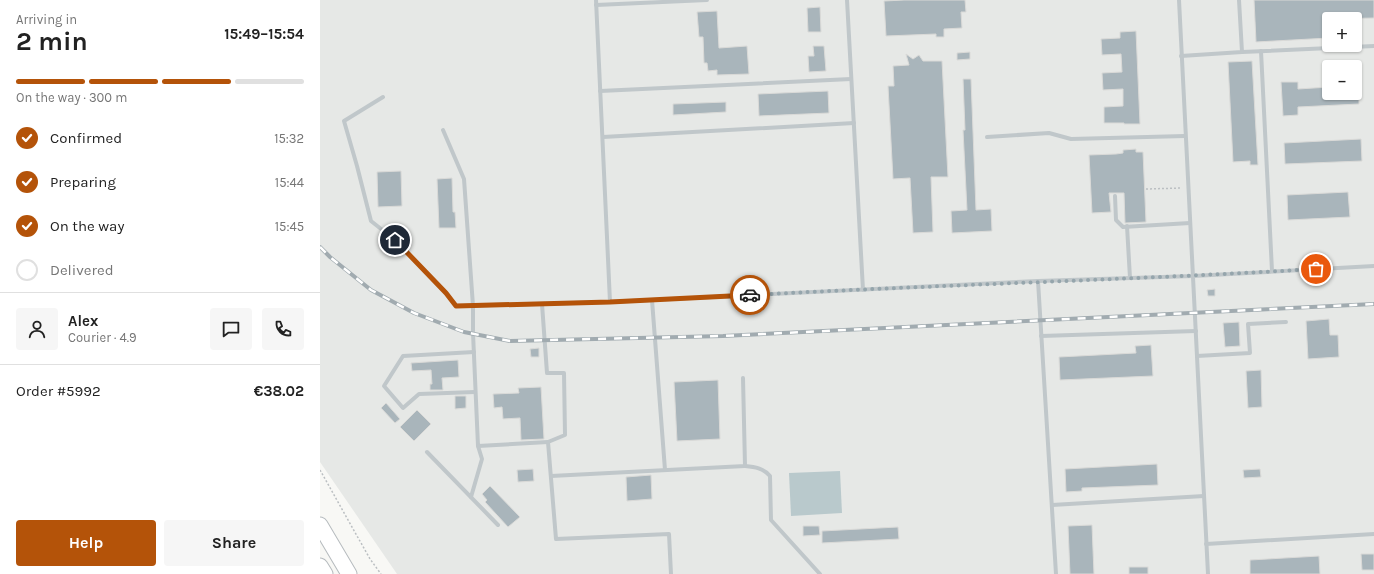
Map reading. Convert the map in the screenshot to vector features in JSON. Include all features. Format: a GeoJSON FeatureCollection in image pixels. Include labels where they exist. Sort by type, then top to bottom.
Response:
{"type":"FeatureCollection","features":[{"type":"Feature","properties":{"kind":"highway"},"geometry":{"type":"LineString","coordinates":[[320,525],[349,574]]}},
{"type":"Feature","properties":{"kind":"highway"},"geometry":{"type":"LineString","coordinates":[[320,566],[325,574]]}},
{"type":"Feature","properties":{"kind":"lane"},"geometry":{"type":"LineString","coordinates":[[596,0],[610,302]]}},
{"type":"Feature","properties":{"kind":"lane"},"geometry":{"type":"LineString","coordinates":[[596,5],[707,0]]}},
{"type":"Feature","properties":{"kind":"lane"},"geometry":{"type":"LineString","coordinates":[[847,0],[863,290]]}},
{"type":"Feature","properties":{"kind":"lane"},"geometry":{"type":"LineString","coordinates":[[1179,0],[1208,574]]}},
{"type":"Feature","properties":{"kind":"lane"},"geometry":{"type":"LineString","coordinates":[[1239,0],[1242,52]]}},
{"type":"Feature","properties":{"kind":"lane"},"geometry":{"type":"LineString","coordinates":[[1181,56],[1374,46]]}},
{"type":"Feature","properties":{"kind":"lane"},"geometry":{"type":"LineString","coordinates":[[1261,51],[1272,272]]}},
{"type":"Feature","properties":{"kind":"lane"},"geometry":{"type":"LineString","coordinates":[[600,91],[852,79]]}},
{"type":"Feature","properties":{"kind":"lane"},"geometry":{"type":"LineString","coordinates":[[383,97],[344,121],[358,166],[371,221],[395,240],[446,293],[456,306],[610,302],[1038,281],[1193,276],[1374,266]]}},
{"type":"Feature","properties":{"kind":"lane"},"geometry":{"type":"LineString","coordinates":[[602,137],[854,123]]}},
{"type":"Feature","properties":{"kind":"lane"},"geometry":{"type":"LineString","coordinates":[[442,130],[464,179],[473,306],[478,446],[482,459],[471,497]]}},
{"type":"Feature","properties":{"kind":"lane"},"geometry":{"type":"LineString","coordinates":[[987,137],[1049,134],[1071,139],[1185,136]]}},
{"type":"Feature","properties":{"kind":"lane"},"geometry":{"type":"LineString","coordinates":[[1115,196],[1116,220],[1123,227],[1190,223]]}},
{"type":"Feature","properties":{"kind":"lane"},"geometry":{"type":"LineString","coordinates":[[1127,226],[1130,278]]}},
{"type":"Feature","properties":{"kind":"lane"},"geometry":{"type":"LineString","coordinates":[[1038,281],[1056,574]]}},
{"type":"Feature","properties":{"kind":"lane"},"geometry":{"type":"LineString","coordinates":[[652,300],[664,470]]}},
{"type":"Feature","properties":{"kind":"lane"},"geometry":{"type":"LineString","coordinates":[[478,446],[548,442],[565,435],[564,373],[547,373],[542,304]]}},
{"type":"Feature","properties":{"kind":"lane"},"geometry":{"type":"LineString","coordinates":[[1197,356],[1250,353],[1248,324],[1286,322]]}},
{"type":"Feature","properties":{"kind":"lane"},"geometry":{"type":"LineString","coordinates":[[1041,336],[1196,330]]}},
{"type":"Feature","properties":{"kind":"lane"},"geometry":{"type":"LineString","coordinates":[[474,352],[403,356],[384,386],[403,408],[419,394],[475,392]]}},
{"type":"Feature","properties":{"kind":"lane"},"geometry":{"type":"LineString","coordinates":[[743,378],[744,466]]}},
{"type":"Feature","properties":{"kind":"lane"},"geometry":{"type":"LineString","coordinates":[[548,442],[556,539],[669,534],[671,574]]}},
{"type":"Feature","properties":{"kind":"lane"},"geometry":{"type":"LineString","coordinates":[[427,452],[498,525]]}},
{"type":"Feature","properties":{"kind":"lane"},"geometry":{"type":"LineString","coordinates":[[551,476],[744,466],[758,468],[765,471],[770,476],[772,520],[820,574]]}},
{"type":"Feature","properties":{"kind":"lane"},"geometry":{"type":"LineString","coordinates":[[1052,506],[1204,496]]}},
{"type":"Feature","properties":{"kind":"lane"},"geometry":{"type":"LineString","coordinates":[[1206,544],[1374,534]]}},
{"type":"Feature","properties":{"kind":"path"},"geometry":{"type":"LineString","coordinates":[[1146,189],[1182,188]]}},
{"type":"Feature","properties":{"kind":"path"},"geometry":{"type":"LineString","coordinates":[[320,470],[370,559],[381,574]]}},
{"type":"Feature","properties":{"kind":"shaded area"},"geometry":{"type":"Polygon","coordinates":[[[320,0],[1374,0],[1374,574],[397,574],[320,462],[320,0]]]}},
{"type":"Feature","properties":{"kind":"shaded area"},"geometry":{"type":"Polygon","coordinates":[[[840,471],[842,513],[791,516],[789,473],[840,471]]]}},
{"type":"Feature","properties":{"kind":"building"},"geometry":{"type":"Polygon","coordinates":[[[965,0],[966,12],[961,12],[962,28],[944,29],[944,37],[936,37],[936,34],[886,36],[884,1],[965,0]]]}},
{"type":"Feature","properties":{"kind":"building"},"geometry":{"type":"Polygon","coordinates":[[[1254,0],[1374,0],[1374,18],[1362,18],[1362,12],[1322,12],[1322,38],[1256,42],[1254,0]]]}},
{"type":"Feature","properties":{"kind":"building"},"geometry":{"type":"Polygon","coordinates":[[[820,7],[821,32],[808,32],[807,8],[820,7]]]}},
{"type":"Feature","properties":{"kind":"building"},"geometry":{"type":"Polygon","coordinates":[[[717,11],[719,48],[747,46],[749,74],[717,75],[717,70],[708,71],[707,63],[704,63],[703,37],[699,37],[697,12],[717,11]]]}},
{"type":"Feature","properties":{"kind":"building"},"geometry":{"type":"Polygon","coordinates":[[[1136,31],[1140,124],[1104,123],[1104,107],[1123,106],[1123,89],[1103,90],[1102,73],[1122,72],[1121,54],[1102,55],[1101,39],[1120,38],[1120,32],[1136,31]]]}},
{"type":"Feature","properties":{"kind":"building"},"geometry":{"type":"Polygon","coordinates":[[[813,46],[824,46],[826,71],[809,72],[808,56],[814,56],[813,46]]]}},
{"type":"Feature","properties":{"kind":"building"},"geometry":{"type":"Polygon","coordinates":[[[970,52],[970,59],[957,60],[957,53],[970,52]]]}},
{"type":"Feature","properties":{"kind":"building"},"geometry":{"type":"Polygon","coordinates":[[[906,54],[913,59],[919,55],[923,61],[942,61],[948,177],[931,177],[933,232],[913,233],[910,178],[893,179],[888,86],[894,86],[893,66],[909,65],[906,54]]]}},
{"type":"Feature","properties":{"kind":"building"},"geometry":{"type":"Polygon","coordinates":[[[1252,61],[1258,165],[1250,165],[1250,161],[1233,162],[1228,62],[1252,61]]]}},
{"type":"Feature","properties":{"kind":"building"},"geometry":{"type":"Polygon","coordinates":[[[963,79],[971,79],[976,210],[991,209],[992,231],[952,233],[951,211],[967,210],[963,130],[965,130],[963,79]]]}},
{"type":"Feature","properties":{"kind":"building"},"geometry":{"type":"Polygon","coordinates":[[[1281,82],[1298,82],[1298,89],[1322,87],[1322,100],[1359,100],[1359,104],[1298,107],[1298,115],[1283,116],[1281,82]]]}},
{"type":"Feature","properties":{"kind":"building"},"geometry":{"type":"Polygon","coordinates":[[[828,91],[829,113],[759,116],[758,94],[828,91]]]}},
{"type":"Feature","properties":{"kind":"building"},"geometry":{"type":"Polygon","coordinates":[[[726,102],[726,112],[673,115],[673,104],[726,102]]]}},
{"type":"Feature","properties":{"kind":"building"},"geometry":{"type":"Polygon","coordinates":[[[1361,139],[1362,161],[1285,164],[1284,143],[1361,139]]]}},
{"type":"Feature","properties":{"kind":"building"},"geometry":{"type":"Polygon","coordinates":[[[1136,149],[1136,152],[1143,152],[1146,222],[1125,223],[1124,193],[1109,193],[1111,212],[1092,213],[1089,155],[1116,154],[1123,153],[1123,150],[1136,149]]]}},
{"type":"Feature","properties":{"kind":"building"},"geometry":{"type":"Polygon","coordinates":[[[401,171],[402,206],[378,207],[377,172],[401,171]]]}},
{"type":"Feature","properties":{"kind":"building"},"geometry":{"type":"Polygon","coordinates":[[[452,178],[453,212],[455,212],[456,228],[439,228],[437,179],[452,178]]]}},
{"type":"Feature","properties":{"kind":"building"},"geometry":{"type":"Polygon","coordinates":[[[1348,192],[1350,217],[1288,220],[1287,195],[1348,192]]]}},
{"type":"Feature","properties":{"kind":"building"},"geometry":{"type":"Polygon","coordinates":[[[1215,289],[1215,296],[1208,296],[1207,290],[1215,289]]]}},
{"type":"Feature","properties":{"kind":"building"},"geometry":{"type":"Polygon","coordinates":[[[1329,319],[1330,335],[1338,335],[1339,357],[1308,359],[1306,321],[1329,319]]]}},
{"type":"Feature","properties":{"kind":"building"},"geometry":{"type":"Polygon","coordinates":[[[1239,322],[1240,346],[1225,347],[1223,323],[1239,322]]]}},
{"type":"Feature","properties":{"kind":"building"},"geometry":{"type":"Polygon","coordinates":[[[1151,345],[1153,376],[1060,380],[1059,357],[1136,353],[1135,346],[1151,345]]]}},
{"type":"Feature","properties":{"kind":"building"},"geometry":{"type":"Polygon","coordinates":[[[539,348],[539,357],[531,357],[530,349],[539,348]]]}},
{"type":"Feature","properties":{"kind":"building"},"geometry":{"type":"Polygon","coordinates":[[[458,360],[459,377],[442,378],[443,390],[430,390],[430,384],[432,384],[431,370],[412,371],[411,363],[458,360]]]}},
{"type":"Feature","properties":{"kind":"building"},"geometry":{"type":"Polygon","coordinates":[[[1261,370],[1262,407],[1248,408],[1246,371],[1261,370]]]}},
{"type":"Feature","properties":{"kind":"building"},"geometry":{"type":"Polygon","coordinates":[[[718,380],[720,439],[677,441],[674,382],[718,380]]]}},
{"type":"Feature","properties":{"kind":"building"},"geometry":{"type":"Polygon","coordinates":[[[541,387],[544,439],[521,440],[520,418],[503,419],[502,407],[494,408],[493,394],[519,393],[518,388],[541,387]]]}},
{"type":"Feature","properties":{"kind":"building"},"geometry":{"type":"Polygon","coordinates":[[[455,396],[466,396],[466,408],[455,409],[455,396]]]}},
{"type":"Feature","properties":{"kind":"building"},"geometry":{"type":"Polygon","coordinates":[[[386,403],[400,419],[395,423],[381,408],[386,403]]]}},
{"type":"Feature","properties":{"kind":"building"},"geometry":{"type":"Polygon","coordinates":[[[417,410],[431,424],[414,441],[400,427],[417,410]]]}},
{"type":"Feature","properties":{"kind":"building"},"geometry":{"type":"Polygon","coordinates":[[[1157,464],[1158,485],[1082,488],[1082,491],[1066,492],[1065,469],[1157,464]]]}},
{"type":"Feature","properties":{"kind":"building"},"geometry":{"type":"Polygon","coordinates":[[[533,469],[534,481],[518,482],[517,470],[533,469]]]}},
{"type":"Feature","properties":{"kind":"building"},"geometry":{"type":"Polygon","coordinates":[[[1260,469],[1261,477],[1244,478],[1243,470],[1260,469]]]}},
{"type":"Feature","properties":{"kind":"building"},"geometry":{"type":"Polygon","coordinates":[[[651,475],[652,499],[627,501],[626,477],[651,475]]]}},
{"type":"Feature","properties":{"kind":"building"},"geometry":{"type":"Polygon","coordinates":[[[490,486],[520,517],[508,527],[485,502],[487,500],[482,494],[490,486]]]}},
{"type":"Feature","properties":{"kind":"building"},"geometry":{"type":"Polygon","coordinates":[[[1092,525],[1094,574],[1070,574],[1068,526],[1092,525]]]}},
{"type":"Feature","properties":{"kind":"building"},"geometry":{"type":"Polygon","coordinates":[[[803,526],[819,526],[820,535],[803,536],[803,526]]]}},
{"type":"Feature","properties":{"kind":"building"},"geometry":{"type":"Polygon","coordinates":[[[898,527],[899,539],[822,543],[822,531],[898,527]]]}},
{"type":"Feature","properties":{"kind":"building"},"geometry":{"type":"Polygon","coordinates":[[[1361,554],[1374,554],[1374,570],[1362,570],[1361,554]]]}},
{"type":"Feature","properties":{"kind":"building"},"geometry":{"type":"Polygon","coordinates":[[[1319,556],[1320,574],[1250,574],[1250,560],[1319,556]]]}},
{"type":"Feature","properties":{"kind":"building"},"geometry":{"type":"Polygon","coordinates":[[[1129,567],[1148,567],[1148,574],[1129,574],[1129,567]]]}},
{"type":"Feature","properties":{"kind":"railway"},"geometry":{"type":"LineString","coordinates":[[320,247],[371,290],[414,313],[464,332],[510,341],[723,336],[1374,304]]}},
{"type":"Feature","properties":{"kind":"way so far"},"geometry":{"type":"LineString","coordinates":[[750,295],[1038,281],[1193,276],[1316,269]]}},
{"type":"Feature","properties":{"kind":"route"},"geometry":{"type":"LineString","coordinates":[[395,240],[446,293],[456,306],[610,302],[750,295]]}}]}
